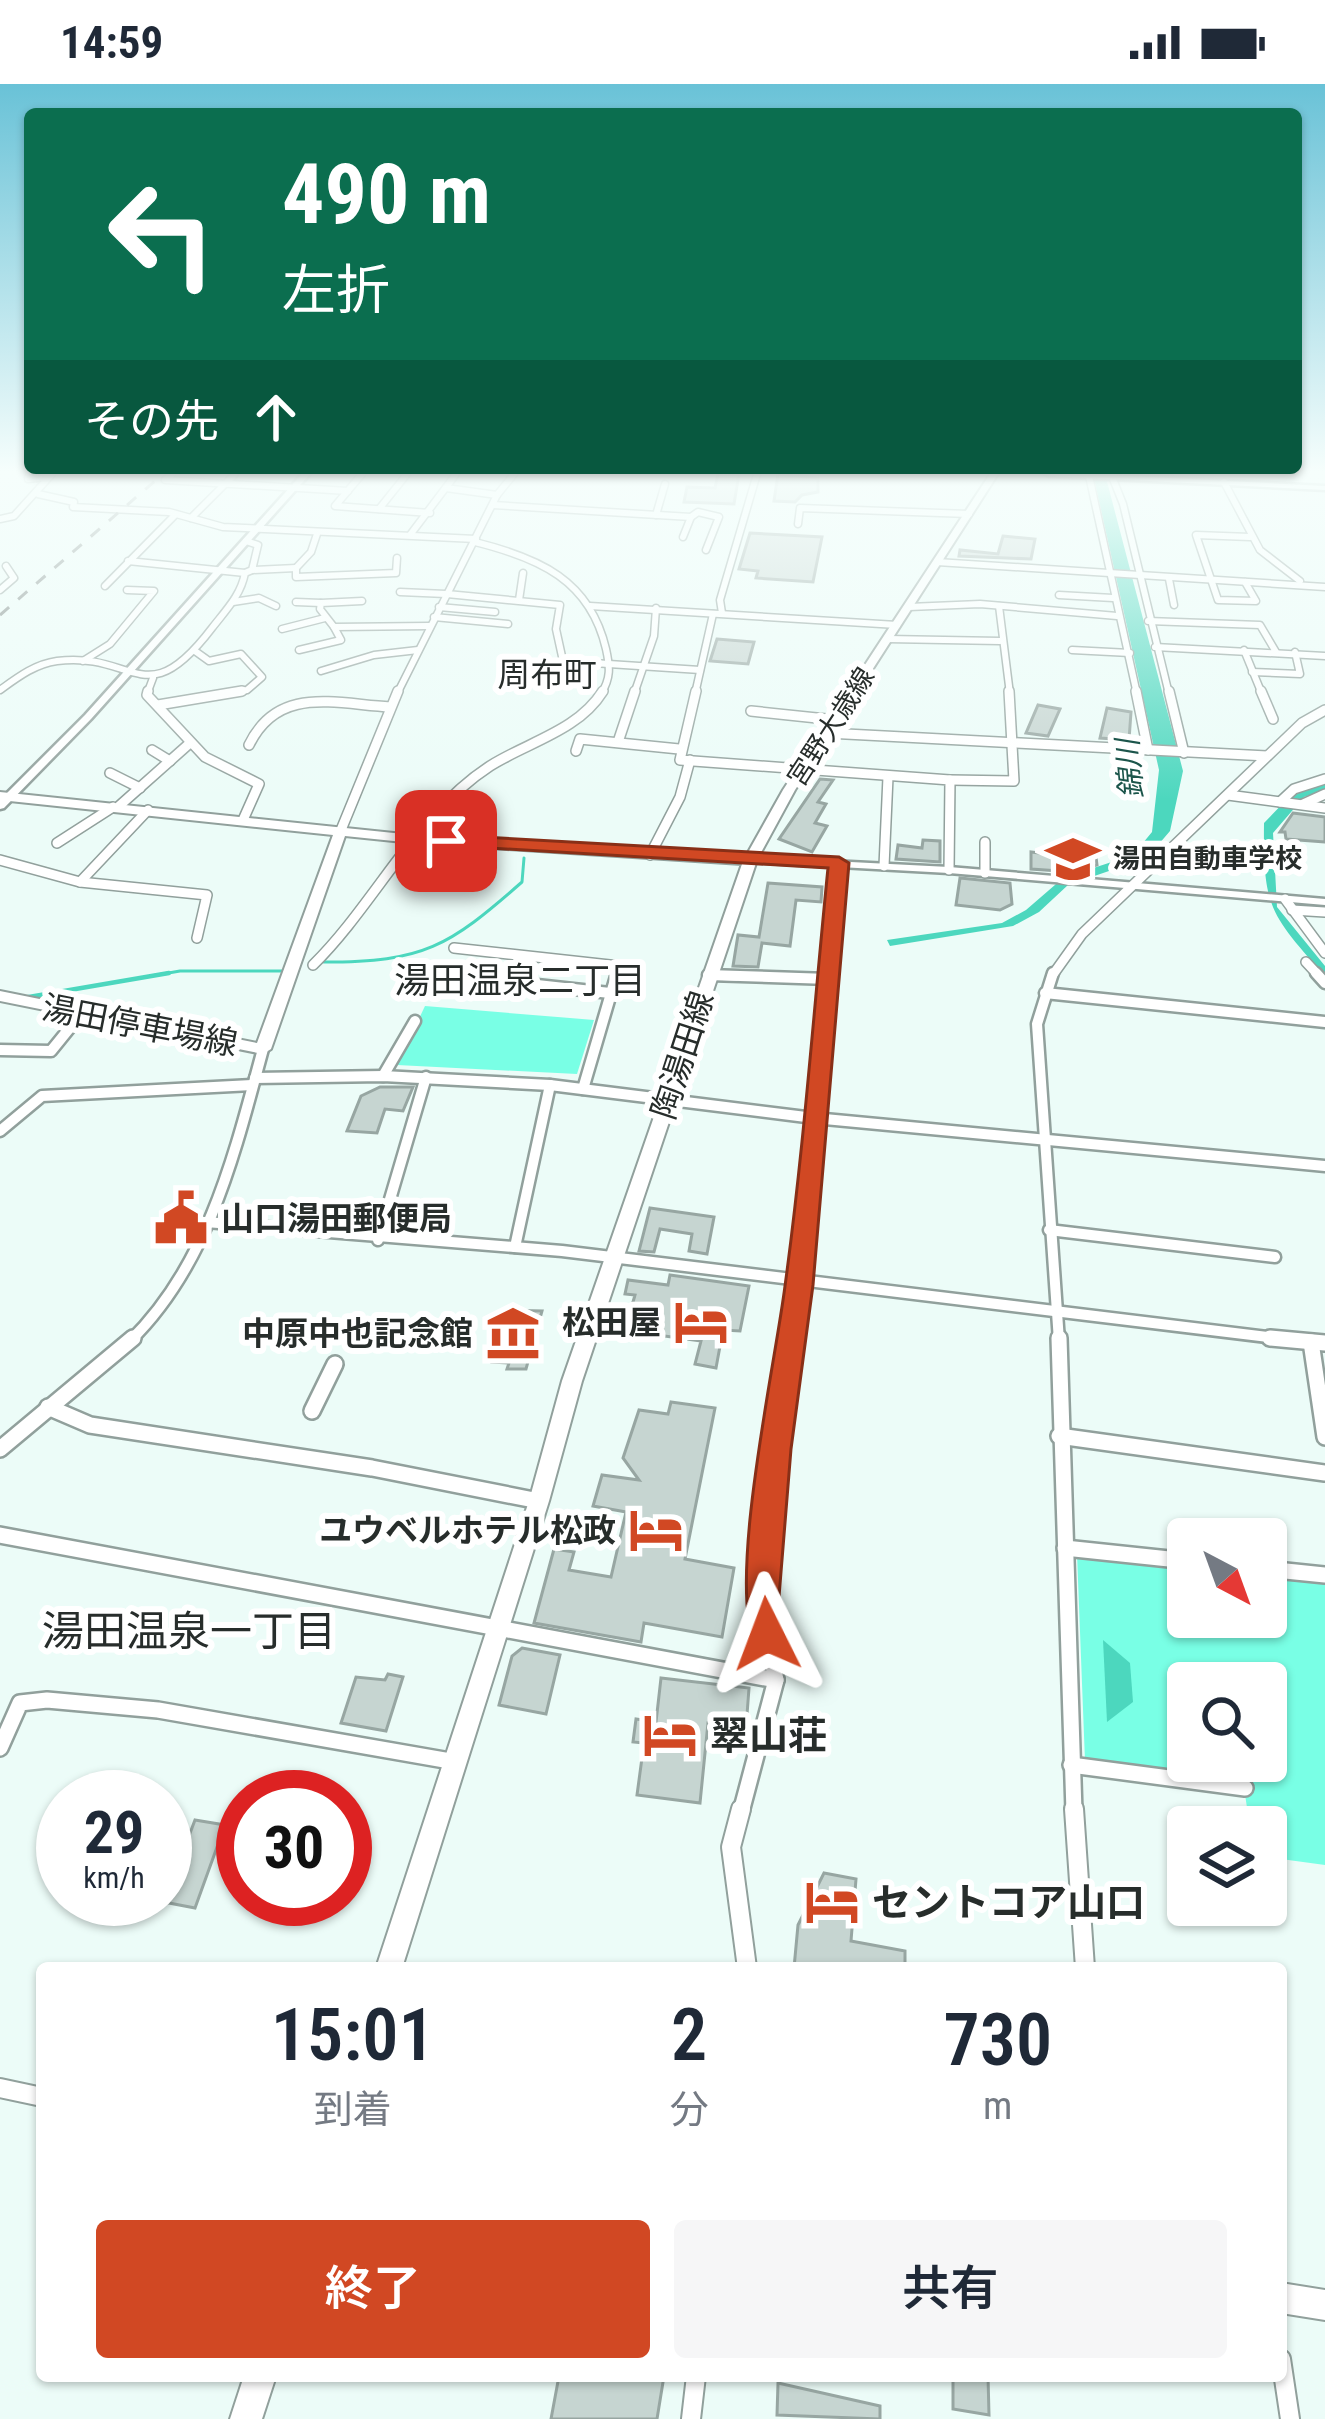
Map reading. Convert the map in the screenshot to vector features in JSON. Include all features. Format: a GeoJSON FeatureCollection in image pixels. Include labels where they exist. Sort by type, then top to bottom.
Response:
{"type":"FeatureCollection","features":[{"type":"Feature","properties":{"kind":"main road","name":"宮野大歳線"},"geometry":{"type":"LineString","coordinates":[[750,860],[924,583]]}},
{"type":"Feature","properties":{"kind":"main road"},"geometry":{"type":"LineString","coordinates":[[4,799],[413,839],[750,860]]}},
{"type":"Feature","properties":{"kind":"main road","name":"湯田停車場線"},"geometry":{"type":"LineString","coordinates":[[0,996],[262,1049],[341,830]]}},
{"type":"Feature","properties":{"kind":"main road","name":"陶湯田線"},"geometry":{"type":"LineString","coordinates":[[391,1962],[572,1381],[750,860]]}},
{"type":"Feature","properties":{"kind":"main road"},"geometry":{"type":"LineString","coordinates":[[1287,2299],[1325,2305]]}},
{"type":"Feature","properties":{"kind":"main road"},"geometry":{"type":"LineString","coordinates":[[246,2419],[258,2382]]}},
{"type":"Feature","properties":{"kind":"street"},"geometry":{"type":"LineString","coordinates":[[105,586],[108,583]]}},
{"type":"Feature","properties":{"kind":"street"},"geometry":{"type":"LineString","coordinates":[[4,799],[207,583]]}},
{"type":"Feature","properties":{"kind":"street"},"geometry":{"type":"LineString","coordinates":[[243,820],[259,784],[218,766],[190,743],[146,691],[153,678],[195,651],[244,583]]}},
{"type":"Feature","properties":{"kind":"street"},"geometry":{"type":"LineString","coordinates":[[341,830],[389,707],[453,583]]}},
{"type":"Feature","properties":{"kind":"street"},"geometry":{"type":"LineString","coordinates":[[519,600],[522,583]]}},
{"type":"Feature","properties":{"kind":"street"},"geometry":{"type":"LineString","coordinates":[[313,965],[413,839],[474,777],[590,712],[610,680],[607,663],[590,606],[567,583]]}},
{"type":"Feature","properties":{"kind":"street"},"geometry":{"type":"LineString","coordinates":[[725,583],[679,748],[680,760],[802,772],[1014,781],[1011,702],[999,606]]}},
{"type":"Feature","properties":{"kind":"street"},"geometry":{"type":"LineString","coordinates":[[1109,583],[1130,653],[1148,750]]}},
{"type":"Feature","properties":{"kind":"street"},"geometry":{"type":"LineString","coordinates":[[1137,583],[1184,753]]}},
{"type":"Feature","properties":{"kind":"street"},"geometry":{"type":"LineString","coordinates":[[1170,583],[1174,605]]}},
{"type":"Feature","properties":{"kind":"street"},"geometry":{"type":"LineString","coordinates":[[1211,583],[1218,600],[1256,601],[1246,583]]}},
{"type":"Feature","properties":{"kind":"street"},"geometry":{"type":"LineString","coordinates":[[1255,583],[1320,589]]}},
{"type":"Feature","properties":{"kind":"street"},"geometry":{"type":"LineString","coordinates":[[83,661],[110,644],[154,591],[127,590]]}},
{"type":"Feature","properties":{"kind":"street"},"geometry":{"type":"LineString","coordinates":[[400,592],[562,606],[556,629],[563,661],[700,670]]}},
{"type":"Feature","properties":{"kind":"street"},"geometry":{"type":"LineString","coordinates":[[1059,595],[1113,598]]}},
{"type":"Feature","properties":{"kind":"street"},"geometry":{"type":"LineString","coordinates":[[232,602],[259,598],[276,606]]}},
{"type":"Feature","properties":{"kind":"street"},"geometry":{"type":"LineString","coordinates":[[296,602],[362,601]]}},
{"type":"Feature","properties":{"kind":"street"},"geometry":{"type":"LineString","coordinates":[[299,650],[341,640],[325,619],[321,603]]}},
{"type":"Feature","properties":{"kind":"street"},"geometry":{"type":"LineString","coordinates":[[590,606],[897,625]]}},
{"type":"Feature","properties":{"kind":"street"},"geometry":{"type":"LineString","coordinates":[[909,607],[999,606],[1117,616]]}},
{"type":"Feature","properties":{"kind":"street"},"geometry":{"type":"LineString","coordinates":[[618,742],[645,665],[656,608]]}},
{"type":"Feature","properties":{"kind":"street"},"geometry":{"type":"LineString","coordinates":[[334,627],[494,612]]}},
{"type":"Feature","properties":{"kind":"street"},"geometry":{"type":"LineString","coordinates":[[434,617],[508,624]]}},
{"type":"Feature","properties":{"kind":"street"},"geometry":{"type":"LineString","coordinates":[[282,628],[325,619]]}},
{"type":"Feature","properties":{"kind":"street"},"geometry":{"type":"LineString","coordinates":[[1148,621],[1260,625],[1276,652]]}},
{"type":"Feature","properties":{"kind":"street"},"geometry":{"type":"LineString","coordinates":[[888,639],[1000,641]]}},
{"type":"Feature","properties":{"kind":"street"},"geometry":{"type":"LineString","coordinates":[[1154,647],[1325,656]]}},
{"type":"Feature","properties":{"kind":"street"},"geometry":{"type":"LineString","coordinates":[[321,671],[374,655],[418,650]]}},
{"type":"Feature","properties":{"kind":"street"},"geometry":{"type":"LineString","coordinates":[[1072,650],[1130,653]]}},
{"type":"Feature","properties":{"kind":"street"},"geometry":{"type":"LineString","coordinates":[[1244,650],[1273,719]]}},
{"type":"Feature","properties":{"kind":"street"},"geometry":{"type":"LineString","coordinates":[[195,651],[219,674]]}},
{"type":"Feature","properties":{"kind":"street"},"geometry":{"type":"LineString","coordinates":[[1252,672],[1300,674],[1295,652]]}},
{"type":"Feature","properties":{"kind":"street"},"geometry":{"type":"LineString","coordinates":[[158,705],[247,690],[262,676],[241,654],[209,661]]}},
{"type":"Feature","properties":{"kind":"street"},"geometry":{"type":"LineString","coordinates":[[0,690],[38,663],[83,661],[153,678]]}},
{"type":"Feature","properties":{"kind":"street"},"geometry":{"type":"LineString","coordinates":[[249,745],[255,726],[287,702],[389,707]]}},
{"type":"Feature","properties":{"kind":"street"},"geometry":{"type":"LineString","coordinates":[[1085,1962],[1071,1765],[1058,1312],[1037,1024],[1045,993],[1066,951],[1302,723],[1325,710]]}},
{"type":"Feature","properties":{"kind":"street"},"geometry":{"type":"LineString","coordinates":[[751,711],[836,719]]}},
{"type":"Feature","properties":{"kind":"street"},"geometry":{"type":"LineString","coordinates":[[827,733],[1267,756]]}},
{"type":"Feature","properties":{"kind":"street"},"geometry":{"type":"LineString","coordinates":[[576,751],[580,740],[679,748]]}},
{"type":"Feature","properties":{"kind":"street"},"geometry":{"type":"LineString","coordinates":[[57,843],[115,807],[190,743]]}},
{"type":"Feature","properties":{"kind":"street"},"geometry":{"type":"LineString","coordinates":[[152,750],[170,761]]}},
{"type":"Feature","properties":{"kind":"street"},"geometry":{"type":"LineString","coordinates":[[650,855],[680,796],[690,760]]}},
{"type":"Feature","properties":{"kind":"street"},"geometry":{"type":"LineString","coordinates":[[110,773],[140,788]]}},
{"type":"Feature","properties":{"kind":"street"},"geometry":{"type":"LineString","coordinates":[[884,866],[888,777]]}},
{"type":"Feature","properties":{"kind":"street"},"geometry":{"type":"LineString","coordinates":[[1280,802],[1294,789],[1325,778]]}},
{"type":"Feature","properties":{"kind":"street"},"geometry":{"type":"LineString","coordinates":[[950,780],[950,870]]}},
{"type":"Feature","properties":{"kind":"street"},"geometry":{"type":"LineString","coordinates":[[1302,805],[1325,794]]}},
{"type":"Feature","properties":{"kind":"street"},"geometry":{"type":"LineString","coordinates":[[1228,795],[1325,808]]}},
{"type":"Feature","properties":{"kind":"street"},"geometry":{"type":"LineString","coordinates":[[80,882],[148,810]]}},
{"type":"Feature","properties":{"kind":"street"},"geometry":{"type":"LineString","coordinates":[[985,842],[986,873]]}},
{"type":"Feature","properties":{"kind":"street"},"geometry":{"type":"LineString","coordinates":[[0,860],[80,882],[207,895],[197,938]]}},
{"type":"Feature","properties":{"kind":"street"},"geometry":{"type":"LineString","coordinates":[[750,860],[950,870],[1264,897],[1325,913]]}},
{"type":"Feature","properties":{"kind":"street"},"geometry":{"type":"LineString","coordinates":[[746,1962],[731,1847],[776,1681],[761,1609],[775,1449],[800,1285],[839,863]]}},
{"type":"Feature","properties":{"kind":"street"},"geometry":{"type":"LineString","coordinates":[[1287,903],[1325,902]]}},
{"type":"Feature","properties":{"kind":"street"},"geometry":{"type":"LineString","coordinates":[[1287,903],[1325,953]]}},
{"type":"Feature","properties":{"kind":"street"},"geometry":{"type":"LineString","coordinates":[[454,948],[620,966],[583,1089]]}},
{"type":"Feature","properties":{"kind":"street"},"geometry":{"type":"LineString","coordinates":[[1306,962],[1325,983]]}},
{"type":"Feature","properties":{"kind":"street"},"geometry":{"type":"LineString","coordinates":[[436,974],[610,993]]}},
{"type":"Feature","properties":{"kind":"street"},"geometry":{"type":"LineString","coordinates":[[708,975],[829,979]]}},
{"type":"Feature","properties":{"kind":"street"},"geometry":{"type":"LineString","coordinates":[[1045,993],[1325,1022]]}},
{"type":"Feature","properties":{"kind":"street"},"geometry":{"type":"LineString","coordinates":[[0,1050],[51,1051],[81,1014]]}},
{"type":"Feature","properties":{"kind":"street"},"geometry":{"type":"LineString","coordinates":[[383,1076],[415,1021]]}},
{"type":"Feature","properties":{"kind":"street"},"geometry":{"type":"LineString","coordinates":[[0,1449],[159,1310],[188,1265],[206,1222],[262,1049]]}},
{"type":"Feature","properties":{"kind":"street"},"geometry":{"type":"LineString","coordinates":[[0,1131],[42,1096],[254,1081],[426,1077],[550,1085],[814,1118],[1325,1166]]}},
{"type":"Feature","properties":{"kind":"street"},"geometry":{"type":"LineString","coordinates":[[377,1240],[426,1077]]}},
{"type":"Feature","properties":{"kind":"street"},"geometry":{"type":"LineString","coordinates":[[515,1246],[550,1085]]}},
{"type":"Feature","properties":{"kind":"street"},"geometry":{"type":"LineString","coordinates":[[206,1222],[377,1240],[515,1246],[800,1285],[1318,1343],[1324,1427]]}},
{"type":"Feature","properties":{"kind":"street"},"geometry":{"type":"LineString","coordinates":[[1049,1229],[1275,1257]]}},
{"type":"Feature","properties":{"kind":"street"},"geometry":{"type":"LineString","coordinates":[[312,1412],[334,1364]]}},
{"type":"Feature","properties":{"kind":"street"},"geometry":{"type":"LineString","coordinates":[[48,1407],[90,1425],[372,1468],[538,1501]]}},
{"type":"Feature","properties":{"kind":"street"},"geometry":{"type":"LineString","coordinates":[[1059,1436],[1325,1473]]}},
{"type":"Feature","properties":{"kind":"street"},"geometry":{"type":"LineString","coordinates":[[0,1534],[35,1545],[776,1681]]}},
{"type":"Feature","properties":{"kind":"street"},"geometry":{"type":"LineString","coordinates":[[1065,1548],[1167,1559]]}},
{"type":"Feature","properties":{"kind":"street"},"geometry":{"type":"LineString","coordinates":[[1287,1571],[1325,1575]]}},
{"type":"Feature","properties":{"kind":"street"},"geometry":{"type":"LineString","coordinates":[[0,1748],[20,1702],[33,1696],[117,1705],[456,1762]]}},
{"type":"Feature","properties":{"kind":"street"},"geometry":{"type":"LineString","coordinates":[[1071,1765],[1244,1788]]}},
{"type":"Feature","properties":{"kind":"street"},"geometry":{"type":"LineString","coordinates":[[0,2088],[36,2096]]}},
{"type":"Feature","properties":{"kind":"street"},"geometry":{"type":"LineString","coordinates":[[691,2419],[695,2382]]}},
{"type":"Feature","properties":{"kind":"street"},"geometry":{"type":"LineString","coordinates":[[1284,2382],[1290,2419]]}},
{"type":"Feature","properties":{"kind":"shaded area"},"geometry":{"type":"Polygon","coordinates":[[[1117,583],[1134,583],[1183,771],[1170,831],[1147,858],[1068,885],[1039,912],[1013,926],[890,946],[887,940],[1002,923],[1026,910],[1063,878],[1133,855],[1152,832],[1159,770],[1117,583]]]}},
{"type":"Feature","properties":{"kind":"shaded area"},"geometry":{"type":"Polygon","coordinates":[[[1325,782],[1325,790],[1304,797],[1273,833],[1277,907],[1325,966],[1325,976],[1274,908],[1265,874],[1264,823],[1291,795],[1325,782]]]}},
{"type":"Feature","properties":{"kind":"shaded area"},"geometry":{"type":"Polygon","coordinates":[[[425,1006],[594,1020],[577,1074],[397,1065],[425,1006]]]}},
{"type":"Feature","properties":{"kind":"shaded area"},"geometry":{"type":"Polygon","coordinates":[[[1077,1554],[1167,1563],[1167,1638],[1287,1638],[1287,1576],[1325,1580],[1325,1865],[1287,1860],[1287,1806],[1247,1806],[1244,1788],[1209,1782],[1287,1782],[1287,1662],[1167,1662],[1167,1775],[1085,1761],[1077,1554]]]}},
{"type":"Feature","properties":{"kind":"shaded area"},"geometry":{"type":"Polygon","coordinates":[[[1103,1640],[1130,1663],[1133,1702],[1107,1722],[1103,1640]]]}},
{"type":"Feature","properties":{"kind":"building"},"geometry":{"type":"Polygon","coordinates":[[[717,639],[754,642],[748,664],[710,661],[717,639]]]}},
{"type":"Feature","properties":{"kind":"building"},"geometry":{"type":"Polygon","coordinates":[[[1038,705],[1060,709],[1048,736],[1026,733],[1038,705]]]}},
{"type":"Feature","properties":{"kind":"building"},"geometry":{"type":"Polygon","coordinates":[[[1107,708],[1131,712],[1129,740],[1100,738],[1107,708]]]}},
{"type":"Feature","properties":{"kind":"building"},"geometry":{"type":"Polygon","coordinates":[[[820,779],[833,780],[818,802],[826,804],[815,823],[827,826],[812,852],[779,839],[820,779]]]}},
{"type":"Feature","properties":{"kind":"building"},"geometry":{"type":"Polygon","coordinates":[[[1293,813],[1325,817],[1325,842],[1286,839],[1285,832],[1280,832],[1293,813]]]}},
{"type":"Feature","properties":{"kind":"building"},"geometry":{"type":"Polygon","coordinates":[[[923,840],[940,841],[940,862],[896,859],[898,845],[922,848],[923,840]]]}},
{"type":"Feature","properties":{"kind":"building"},"geometry":{"type":"Polygon","coordinates":[[[1055,846],[1095,849],[1097,865],[1074,872],[1031,869],[1031,852],[1056,855],[1055,846]]]}},
{"type":"Feature","properties":{"kind":"building"},"geometry":{"type":"Polygon","coordinates":[[[960,878],[1010,883],[1012,904],[1000,910],[956,905],[960,878]]]}},
{"type":"Feature","properties":{"kind":"building"},"geometry":{"type":"Polygon","coordinates":[[[768,883],[822,887],[821,902],[796,900],[790,946],[762,943],[758,967],[733,966],[738,935],[759,937],[768,883]]]}},
{"type":"Feature","properties":{"kind":"building"},"geometry":{"type":"Polygon","coordinates":[[[380,1087],[413,1087],[403,1111],[385,1109],[377,1133],[347,1131],[361,1096],[380,1087]]]}},
{"type":"Feature","properties":{"kind":"building"},"geometry":{"type":"Polygon","coordinates":[[[650,1208],[714,1217],[707,1254],[689,1251],[692,1234],[660,1229],[654,1252],[639,1251],[650,1208]]]}},
{"type":"Feature","properties":{"kind":"building","name":"松田屋"},"geometry":{"type":"Polygon","coordinates":[[[670,1275],[749,1286],[740,1331],[723,1330],[716,1368],[695,1364],[701,1341],[657,1335],[662,1314],[631,1309],[635,1295],[625,1294],[628,1280],[668,1285],[670,1275]]]}},
{"type":"Feature","properties":{"kind":"building","name":"中原中也記念館"},"geometry":{"type":"Polygon","coordinates":[[[502,1310],[542,1311],[526,1369],[507,1369],[509,1363],[492,1362],[502,1310]]]}},
{"type":"Feature","properties":{"kind":"building","name":"ユウベルホテル松政"},"geometry":{"type":"Polygon","coordinates":[[[671,1402],[715,1408],[685,1559],[734,1568],[722,1637],[644,1623],[641,1642],[534,1623],[554,1549],[574,1552],[569,1570],[611,1577],[626,1512],[593,1506],[602,1475],[639,1480],[623,1458],[639,1410],[668,1414],[671,1402]]]}},
{"type":"Feature","properties":{"kind":"building"},"geometry":{"type":"Polygon","coordinates":[[[522,1648],[560,1655],[546,1714],[499,1705],[512,1656],[522,1648]]]}},
{"type":"Feature","properties":{"kind":"building"},"geometry":{"type":"Polygon","coordinates":[[[388,1674],[403,1677],[386,1731],[341,1723],[356,1677],[385,1680],[388,1674]]]}},
{"type":"Feature","properties":{"kind":"building","name":"翠山荘"},"geometry":{"type":"Polygon","coordinates":[[[661,1678],[749,1688],[746,1728],[708,1723],[700,1803],[637,1795],[644,1743],[633,1742],[636,1719],[656,1722],[661,1678]]]}},
{"type":"Feature","properties":{"kind":"building"},"geometry":{"type":"Polygon","coordinates":[[[195,1820],[216,1824],[216,1850],[195,1908],[192,1907],[195,1820]]]}},
{"type":"Feature","properties":{"kind":"building","name":"セントコア山口"},"geometry":{"type":"Polygon","coordinates":[[[824,1873],[856,1879],[851,1941],[905,1951],[905,1962],[795,1962],[798,1925],[824,1873]]]}},
{"type":"Feature","properties":{"kind":"building"},"geometry":{"type":"Polygon","coordinates":[[[558,2382],[663,2382],[657,2419],[551,2419],[558,2382]]]}},
{"type":"Feature","properties":{"kind":"building"},"geometry":{"type":"Polygon","coordinates":[[[953,2382],[988,2382],[989,2415],[953,2409],[953,2382]]]}},
{"type":"Feature","properties":{"kind":"building"},"geometry":{"type":"Polygon","coordinates":[[[778,2383],[880,2406],[880,2419],[777,2415],[778,2383]]]}},
{"type":"Feature","properties":{"kind":"waterway"},"geometry":{"type":"LineString","coordinates":[[324,962],[387,959],[453,936],[522,882],[524,858]]}},
{"type":"Feature","properties":{"kind":"waterway"},"geometry":{"type":"LineString","coordinates":[[151,976],[180,971],[284,971]]}},
{"type":"Feature","properties":{"kind":"waterway"},"geometry":{"type":"LineString","coordinates":[[23,998],[169,973]]}},
{"type":"Feature","properties":{"kind":"railway"},"geometry":{"type":"LineString","coordinates":[[0,615],[37,583]]}},
{"type":"Feature","properties":{"kind":"place","name":"湯田自動車学校"},"geometry":{"type":"Point","coordinates":[1073,859]}},
{"type":"Feature","properties":{"kind":"place","name":"山口湯田郵便局"},"geometry":{"type":"Point","coordinates":[181,1218]}},
{"type":"Feature","properties":{"kind":"place","name":"松田屋"},"geometry":{"type":"Point","coordinates":[701,1322]}},
{"type":"Feature","properties":{"kind":"place","name":"中原中也記念館"},"geometry":{"type":"Point","coordinates":[513,1333]}},
{"type":"Feature","properties":{"kind":"place","name":"ユウベルホテル松政"},"geometry":{"type":"Point","coordinates":[656,1530]}},
{"type":"Feature","properties":{"kind":"place","name":"翠山荘"},"geometry":{"type":"Point","coordinates":[670,1735]}},
{"type":"Feature","properties":{"kind":"place","name":"セントコア山口"},"geometry":{"type":"Point","coordinates":[832,1902]}},
{"type":"Feature","properties":{"kind":"district","name":"周布町"},"geometry":{"type":"Point","coordinates":[547,674]}},
{"type":"Feature","properties":{"kind":"district","name":"湯田温泉二丁目"},"geometry":{"type":"Point","coordinates":[520,980]}},
{"type":"Feature","properties":{"kind":"district","name":"湯田温泉一丁目"},"geometry":{"type":"Point","coordinates":[189,1631]}},
{"type":"Feature","properties":{"kind":"route"},"geometry":{"type":"LineString","coordinates":[[446,841],[839,863],[800,1285],[775,1449],[761,1609],[767,1634]]}},
{"type":"Feature","properties":{"kind":"water label","name":"錦川"},"geometry":{"type":"Point","coordinates":[1130,769]}}]}
